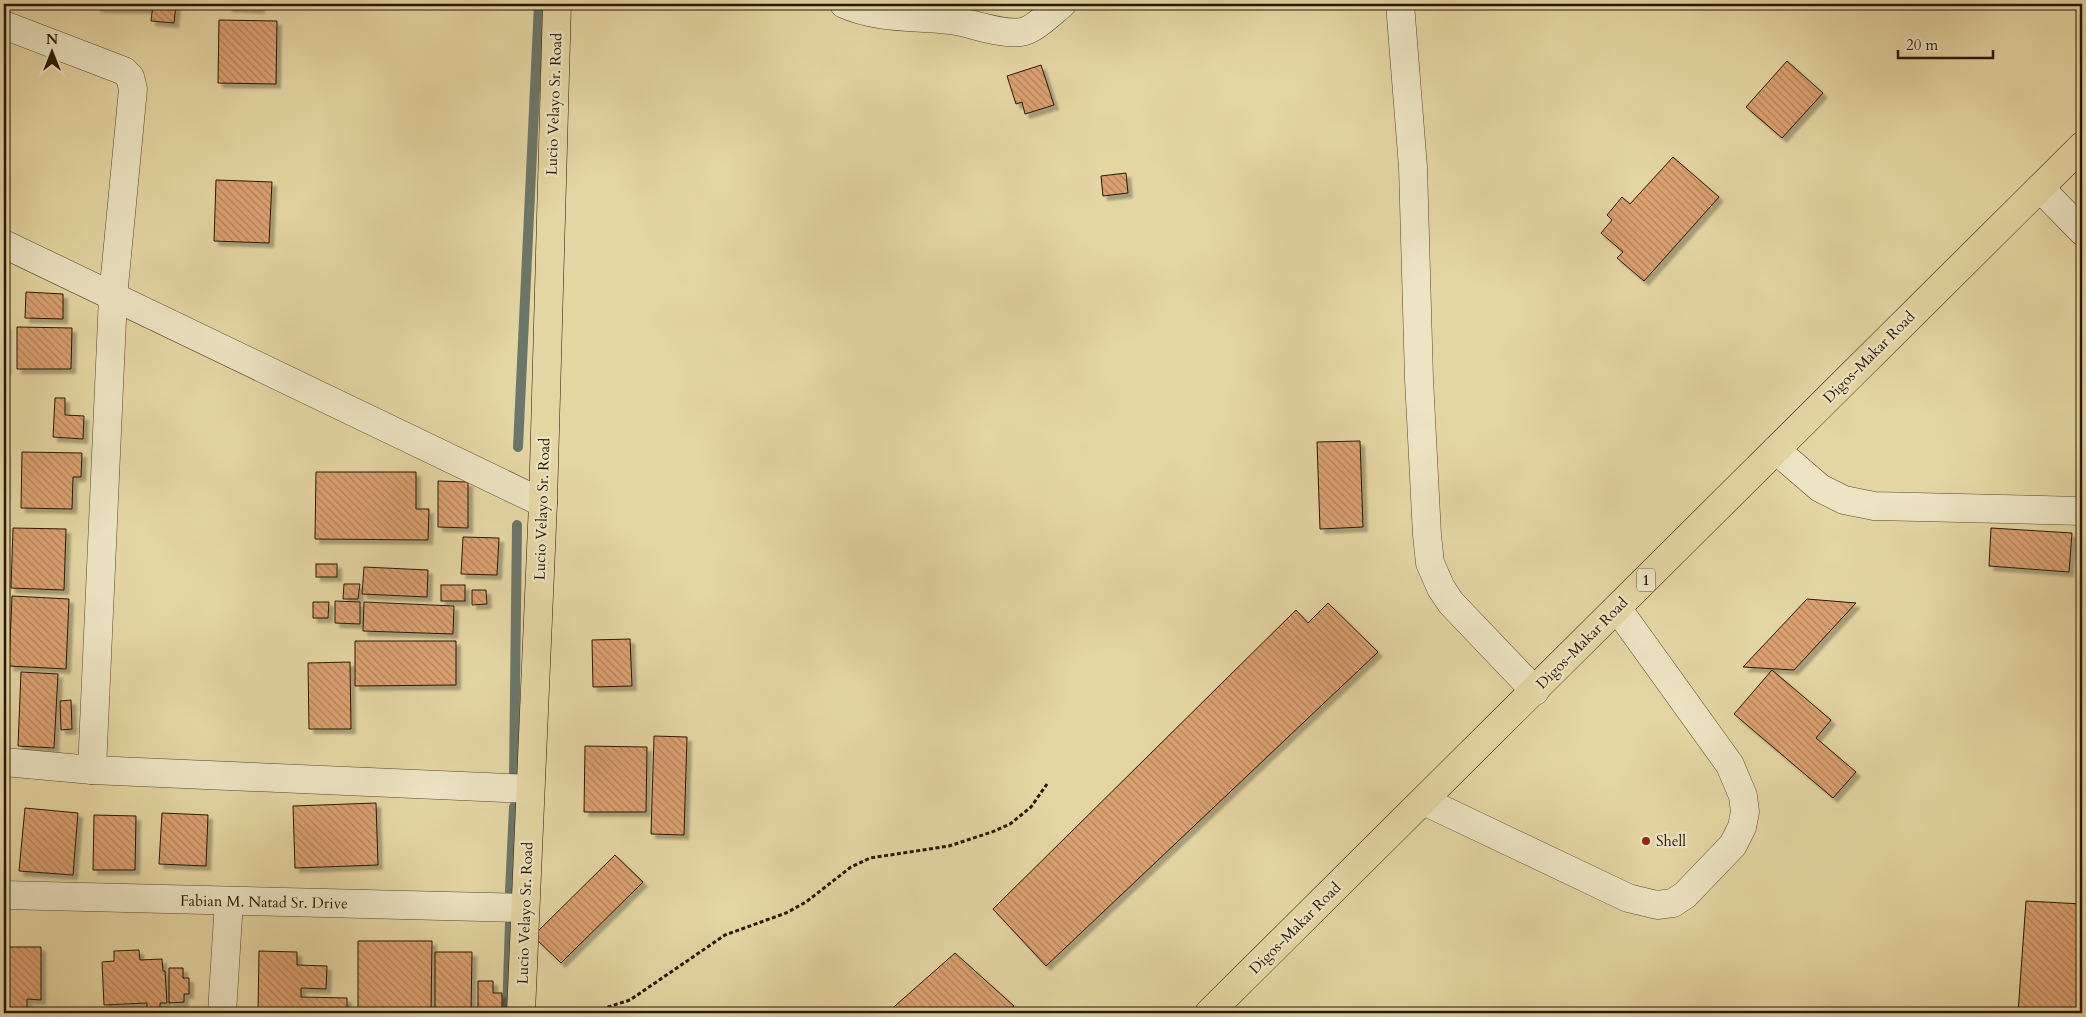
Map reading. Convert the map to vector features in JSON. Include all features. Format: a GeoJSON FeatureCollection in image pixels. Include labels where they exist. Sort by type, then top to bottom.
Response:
{"type":"FeatureCollection","features":[{"type":"Feature","properties":{"kind":"main road","name":"Lucio Velayo Sr. Road"},"geometry":{"type":"LineString","coordinates":[[521,1013],[543,503],[557,4]]}},
{"type":"Feature","properties":{"kind":"main road","name":"Digos-Makar Road"},"geometry":{"type":"LineString","coordinates":[[1210,1013],[2082,146]]}},
{"type":"Feature","properties":{"kind":"street"},"geometry":{"type":"LineString","coordinates":[[844,4],[860,11],[891,17],[950,20],[1014,32],[1028,31],[1062,4]]}},
{"type":"Feature","properties":{"kind":"street"},"geometry":{"type":"LineString","coordinates":[[1400,4],[1413,167],[1419,379],[1430,563],[1441,588],[1451,602],[1535,690]]}},
{"type":"Feature","properties":{"kind":"street"},"geometry":{"type":"LineString","coordinates":[[4,25],[124,71],[130,77],[133,89],[113,297],[92,770]]}},
{"type":"Feature","properties":{"kind":"street"},"geometry":{"type":"LineString","coordinates":[[2040,188],[2082,231]]}},
{"type":"Feature","properties":{"kind":"street"},"geometry":{"type":"LineString","coordinates":[[4,244],[543,503]]}},
{"type":"Feature","properties":{"kind":"street"},"geometry":{"type":"LineString","coordinates":[[1776,450],[1820,488],[1844,500],[1874,506],[2082,511]]}},
{"type":"Feature","properties":{"kind":"street"},"geometry":{"type":"LineString","coordinates":[[1424,800],[1628,898],[1657,905],[1673,903],[1685,895],[1733,844],[1742,827],[1745,812],[1743,796],[1730,765],[1617,608]]}},
{"type":"Feature","properties":{"kind":"street"},"geometry":{"type":"LineString","coordinates":[[4,762],[92,770],[530,789]]}},
{"type":"Feature","properties":{"kind":"street","name":"Fabian M. Natad Sr. Drive"},"geometry":{"type":"LineString","coordinates":[[4,895],[525,908]]}},
{"type":"Feature","properties":{"kind":"street"},"geometry":{"type":"LineString","coordinates":[[222,1013],[229,901]]}},
{"type":"Feature","properties":{"kind":"path"},"geometry":{"type":"LineString","coordinates":[[589,1013],[630,1000],[725,935],[786,913],[806,902],[851,866],[870,858],[949,846],[1010,824],[1032,807],[1047,784]]}},
{"type":"Feature","properties":{"kind":"building"},"geometry":{"type":"Polygon","coordinates":[[[96,4],[149,4],[149,9],[96,8],[96,4]]]}},
{"type":"Feature","properties":{"kind":"building"},"geometry":{"type":"Polygon","coordinates":[[[153,4],[176,4],[174,23],[151,21],[153,4]]]}},
{"type":"Feature","properties":{"kind":"building"},"geometry":{"type":"Polygon","coordinates":[[[228,4],[260,4],[260,9],[228,7],[228,4]]]}},
{"type":"Feature","properties":{"kind":"building"},"geometry":{"type":"Polygon","coordinates":[[[219,20],[277,21],[276,84],[218,83],[219,20]]]}},
{"type":"Feature","properties":{"kind":"building"},"geometry":{"type":"Polygon","coordinates":[[[1787,61],[1823,93],[1782,138],[1746,107],[1787,61]]]}},
{"type":"Feature","properties":{"kind":"building"},"geometry":{"type":"Polygon","coordinates":[[[1041,65],[1054,105],[1025,114],[1022,102],[1016,104],[1007,76],[1041,65]]]}},
{"type":"Feature","properties":{"kind":"building"},"geometry":{"type":"Polygon","coordinates":[[[1673,157],[1719,197],[1644,281],[1617,258],[1623,252],[1601,233],[1612,220],[1607,215],[1622,197],[1630,204],[1673,157]]]}},
{"type":"Feature","properties":{"kind":"building"},"geometry":{"type":"Polygon","coordinates":[[[1126,173],[1128,193],[1103,196],[1101,176],[1126,173]]]}},
{"type":"Feature","properties":{"kind":"building"},"geometry":{"type":"Polygon","coordinates":[[[216,180],[272,182],[269,243],[214,241],[216,180]]]}},
{"type":"Feature","properties":{"kind":"building"},"geometry":{"type":"Polygon","coordinates":[[[26,292],[63,294],[63,319],[25,318],[26,292]]]}},
{"type":"Feature","properties":{"kind":"building"},"geometry":{"type":"Polygon","coordinates":[[[4,325],[6,325],[6,370],[4,370],[4,325]]]}},
{"type":"Feature","properties":{"kind":"building"},"geometry":{"type":"Polygon","coordinates":[[[17,327],[72,328],[71,369],[17,369],[17,327]]]}},
{"type":"Feature","properties":{"kind":"building"},"geometry":{"type":"Polygon","coordinates":[[[55,398],[65,398],[65,415],[84,416],[83,439],[53,437],[55,398]]]}},
{"type":"Feature","properties":{"kind":"building"},"geometry":{"type":"Polygon","coordinates":[[[1360,441],[1363,527],[1320,529],[1317,442],[1360,441]]]}},
{"type":"Feature","properties":{"kind":"building"},"geometry":{"type":"Polygon","coordinates":[[[5,452],[5,496],[4,496],[5,452]]]}},
{"type":"Feature","properties":{"kind":"building"},"geometry":{"type":"Polygon","coordinates":[[[22,452],[82,453],[81,477],[73,477],[72,509],[21,508],[22,452]]]}},
{"type":"Feature","properties":{"kind":"building"},"geometry":{"type":"Polygon","coordinates":[[[316,472],[416,472],[416,509],[429,509],[428,540],[315,539],[316,472]]]}},
{"type":"Feature","properties":{"kind":"building"},"geometry":{"type":"Polygon","coordinates":[[[438,481],[468,482],[468,528],[438,527],[438,481]]]}},
{"type":"Feature","properties":{"kind":"building"},"geometry":{"type":"Polygon","coordinates":[[[13,528],[66,529],[64,590],[11,588],[13,528]]]}},
{"type":"Feature","properties":{"kind":"building"},"geometry":{"type":"Polygon","coordinates":[[[1991,528],[2072,533],[2069,572],[1989,566],[1991,528]]]}},
{"type":"Feature","properties":{"kind":"building"},"geometry":{"type":"Polygon","coordinates":[[[463,537],[499,538],[497,575],[461,574],[463,537]]]}},
{"type":"Feature","properties":{"kind":"building"},"geometry":{"type":"Polygon","coordinates":[[[316,564],[337,564],[337,577],[316,577],[316,564]]]}},
{"type":"Feature","properties":{"kind":"building"},"geometry":{"type":"Polygon","coordinates":[[[364,567],[428,570],[427,597],[362,594],[364,567]]]}},
{"type":"Feature","properties":{"kind":"building"},"geometry":{"type":"Polygon","coordinates":[[[344,584],[360,584],[358,599],[343,599],[344,584]]]}},
{"type":"Feature","properties":{"kind":"building"},"geometry":{"type":"Polygon","coordinates":[[[441,585],[465,585],[465,601],[441,601],[441,585]]]}},
{"type":"Feature","properties":{"kind":"building"},"geometry":{"type":"Polygon","coordinates":[[[472,590],[486,590],[487,604],[472,605],[472,590]]]}},
{"type":"Feature","properties":{"kind":"building"},"geometry":{"type":"Polygon","coordinates":[[[12,596],[69,599],[66,669],[9,666],[12,596]]]}},
{"type":"Feature","properties":{"kind":"building"},"geometry":{"type":"Polygon","coordinates":[[[1807,599],[1856,603],[1794,670],[1743,667],[1807,599]]]}},
{"type":"Feature","properties":{"kind":"building"},"geometry":{"type":"Polygon","coordinates":[[[335,601],[360,602],[360,624],[335,623],[335,601]]]}},
{"type":"Feature","properties":{"kind":"building"},"geometry":{"type":"Polygon","coordinates":[[[313,602],[329,602],[328,618],[313,618],[313,602]]]}},
{"type":"Feature","properties":{"kind":"building"},"geometry":{"type":"Polygon","coordinates":[[[364,602],[454,606],[453,634],[363,631],[364,602]]]}},
{"type":"Feature","properties":{"kind":"building"},"geometry":{"type":"Polygon","coordinates":[[[1328,603],[1378,652],[1046,966],[993,909],[1296,610],[1308,623],[1328,603]]]}},
{"type":"Feature","properties":{"kind":"building"},"geometry":{"type":"Polygon","coordinates":[[[630,639],[632,686],[593,687],[592,640],[630,639]]]}},
{"type":"Feature","properties":{"kind":"building"},"geometry":{"type":"Polygon","coordinates":[[[355,641],[456,641],[456,685],[355,686],[355,641]]]}},
{"type":"Feature","properties":{"kind":"building"},"geometry":{"type":"Polygon","coordinates":[[[350,662],[351,729],[309,729],[308,663],[350,662]]]}},
{"type":"Feature","properties":{"kind":"building"},"geometry":{"type":"Polygon","coordinates":[[[1772,670],[1831,720],[1816,738],[1856,772],[1833,798],[1734,714],[1772,670]]]}},
{"type":"Feature","properties":{"kind":"building"},"geometry":{"type":"Polygon","coordinates":[[[21,672],[58,674],[54,748],[18,746],[21,672]]]}},
{"type":"Feature","properties":{"kind":"building"},"geometry":{"type":"Polygon","coordinates":[[[71,700],[72,729],[61,730],[60,701],[71,700]]]}},
{"type":"Feature","properties":{"kind":"building"},"geometry":{"type":"Polygon","coordinates":[[[654,736],[687,737],[684,835],[651,834],[654,736]]]}},
{"type":"Feature","properties":{"kind":"building"},"geometry":{"type":"Polygon","coordinates":[[[585,746],[647,747],[646,812],[584,812],[585,746]]]}},
{"type":"Feature","properties":{"kind":"building"},"geometry":{"type":"Polygon","coordinates":[[[376,803],[378,865],[295,868],[293,806],[376,803]]]}},
{"type":"Feature","properties":{"kind":"building"},"geometry":{"type":"Polygon","coordinates":[[[25,808],[78,813],[73,875],[19,871],[25,808]]]}},
{"type":"Feature","properties":{"kind":"building"},"geometry":{"type":"Polygon","coordinates":[[[162,813],[208,815],[206,866],[159,864],[162,813]]]}},
{"type":"Feature","properties":{"kind":"building"},"geometry":{"type":"Polygon","coordinates":[[[94,815],[136,816],[135,870],[93,870],[94,815]]]}},
{"type":"Feature","properties":{"kind":"building"},"geometry":{"type":"Polygon","coordinates":[[[615,855],[643,882],[561,963],[533,936],[615,855]]]}},
{"type":"Feature","properties":{"kind":"building"},"geometry":{"type":"Polygon","coordinates":[[[2026,901],[2082,904],[2082,988],[2080,987],[2079,1013],[2018,1013],[2026,901]]]}},
{"type":"Feature","properties":{"kind":"building"},"geometry":{"type":"Polygon","coordinates":[[[358,941],[432,941],[431,1013],[358,1013],[358,941]]]}},
{"type":"Feature","properties":{"kind":"building"},"geometry":{"type":"Polygon","coordinates":[[[6,947],[41,947],[41,1000],[27,999],[27,1008],[5,1008],[6,947]]]}},
{"type":"Feature","properties":{"kind":"building"},"geometry":{"type":"Polygon","coordinates":[[[139,950],[140,960],[162,959],[163,971],[165,971],[167,1003],[160,1003],[160,1013],[147,1013],[147,1003],[104,1005],[102,962],[114,961],[114,951],[139,950]]]}},
{"type":"Feature","properties":{"kind":"building"},"geometry":{"type":"Polygon","coordinates":[[[259,951],[297,952],[297,965],[327,966],[326,989],[301,988],[301,997],[347,998],[347,1013],[258,1013],[259,951]]]}},
{"type":"Feature","properties":{"kind":"building"},"geometry":{"type":"Polygon","coordinates":[[[435,952],[472,952],[471,1013],[435,1012],[435,952]]]}},
{"type":"Feature","properties":{"kind":"building"},"geometry":{"type":"Polygon","coordinates":[[[955,953],[1014,1006],[1006,1013],[887,1013],[955,953]]]}},
{"type":"Feature","properties":{"kind":"building"},"geometry":{"type":"Polygon","coordinates":[[[169,968],[183,968],[183,978],[189,978],[189,994],[184,994],[184,1002],[169,1003],[169,968]]]}},
{"type":"Feature","properties":{"kind":"building"},"geometry":{"type":"Polygon","coordinates":[[[478,981],[493,981],[493,993],[502,993],[502,1013],[478,1013],[478,981]]]}},
{"type":"Feature","properties":{"kind":"waterway"},"geometry":{"type":"LineString","coordinates":[[518,447],[539,4]]}},
{"type":"Feature","properties":{"kind":"waterway"},"geometry":{"type":"LineString","coordinates":[[514,776],[517,525]]}},
{"type":"Feature","properties":{"kind":"waterway"},"geometry":{"type":"LineString","coordinates":[[510,891],[514,807]]}},
{"type":"Feature","properties":{"kind":"waterway"},"geometry":{"type":"LineString","coordinates":[[507,1013],[510,923]]}},
{"type":"Feature","properties":{"kind":"place","name":"Shell"},"geometry":{"type":"Point","coordinates":[1646,841]}}]}
